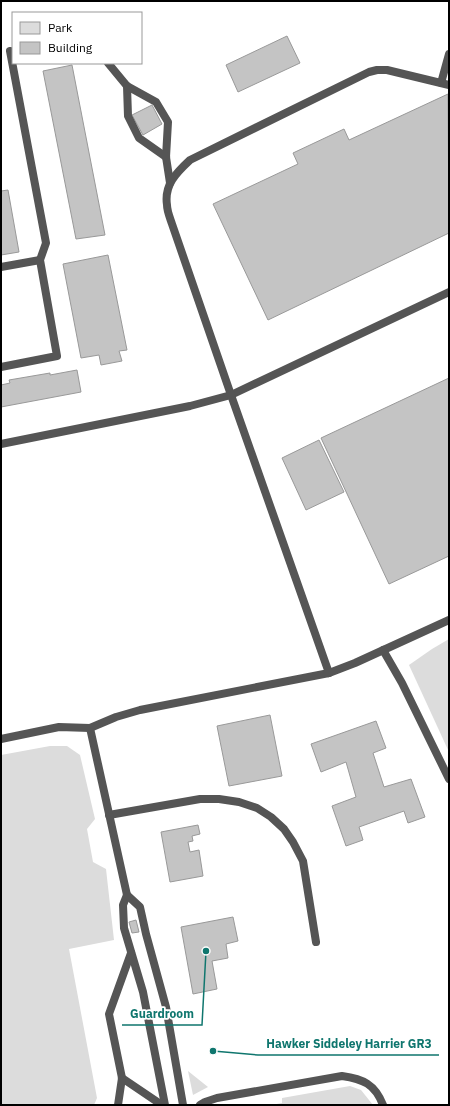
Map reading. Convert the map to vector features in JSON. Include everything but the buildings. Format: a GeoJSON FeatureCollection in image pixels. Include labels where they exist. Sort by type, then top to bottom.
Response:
{"type":"FeatureCollection","features":[{"type":"Feature","properties":{"kind":"lane"},"geometry":{"type":"LineString","coordinates":[[1,52],[11,51]]}},
{"type":"Feature","properties":{"kind":"lane"},"geometry":{"type":"LineString","coordinates":[[329,673],[231,395],[167,206],[167,192],[170,183],[179,170],[190,160],[369,72],[387,70],[445,84],[449,54]]}},
{"type":"Feature","properties":{"kind":"lane"},"geometry":{"type":"LineString","coordinates":[[1,367],[57,356],[40,260],[46,243],[13,64]]}},
{"type":"Feature","properties":{"kind":"lane"},"geometry":{"type":"LineString","coordinates":[[109,64],[127,86],[156,102],[168,122],[166,157],[170,183]]}},
{"type":"Feature","properties":{"kind":"lane"},"geometry":{"type":"LineString","coordinates":[[127,86],[128,116],[139,138],[166,157]]}},
{"type":"Feature","properties":{"kind":"lane"},"geometry":{"type":"LineString","coordinates":[[1,267],[40,260]]}},
{"type":"Feature","properties":{"kind":"lane"},"geometry":{"type":"LineString","coordinates":[[1,444],[190,406],[231,395],[449,292]]}},
{"type":"Feature","properties":{"kind":"lane"},"geometry":{"type":"LineString","coordinates":[[1,739],[59,727],[90,728],[116,717],[140,710],[329,673],[356,663],[449,620]]}},
{"type":"Feature","properties":{"kind":"lane"},"geometry":{"type":"LineString","coordinates":[[383,650],[447,769],[449,779]]}},
{"type":"Feature","properties":{"kind":"lane"},"geometry":{"type":"LineString","coordinates":[[90,728],[127,895],[124,905],[124,928],[144,992],[165,1105]]}},
{"type":"Feature","properties":{"kind":"lane"},"geometry":{"type":"LineString","coordinates":[[109,815],[200,799],[219,798],[239,802],[257,808],[271,817],[284,829],[303,861],[316,942]]}},
{"type":"Feature","properties":{"kind":"lane"},"geometry":{"type":"LineString","coordinates":[[127,895],[140,907],[166,1007],[183,1105]]}},
{"type":"Feature","properties":{"kind":"lane"},"geometry":{"type":"LineString","coordinates":[[118,1105],[122,1078],[109,1014],[131,953]]}},
{"type":"Feature","properties":{"kind":"lane"},"geometry":{"type":"LineString","coordinates":[[200,1105],[217,1098],[342,1076],[355,1078],[366,1082],[374,1090],[382,1105]]}},
{"type":"Feature","properties":{"kind":"lane"},"geometry":{"type":"LineString","coordinates":[[122,1078],[162,1105]]}},
{"type":"Feature","properties":{"kind":"green space"},"geometry":{"type":"Polygon","coordinates":[[[449,639],[449,752],[409,665],[449,639]]]}},
{"type":"Feature","properties":{"kind":"green space"},"geometry":{"type":"Polygon","coordinates":[[[50,746],[67,746],[80,755],[95,819],[87,829],[93,862],[106,869],[114,940],[69,949],[97,1098],[94,1105],[1,1105],[1,755],[50,746]]]}},
{"type":"Feature","properties":{"kind":"green space"},"geometry":{"type":"Polygon","coordinates":[[[188,1071],[208,1087],[193,1095],[188,1071]]]}},
{"type":"Feature","properties":{"kind":"green space"},"geometry":{"type":"Polygon","coordinates":[[[350,1086],[361,1090],[373,1105],[271,1105],[282,1103],[282,1098],[350,1086]]]}},
{"type":"Feature","properties":{"kind":"place","name":"Guardroom"},"geometry":{"type":"Point","coordinates":[206,951]}},
{"type":"Feature","properties":{"kind":"place","name":"Hawker Siddeley Harrier GR3"},"geometry":{"type":"Point","coordinates":[213,1051]}}]}
